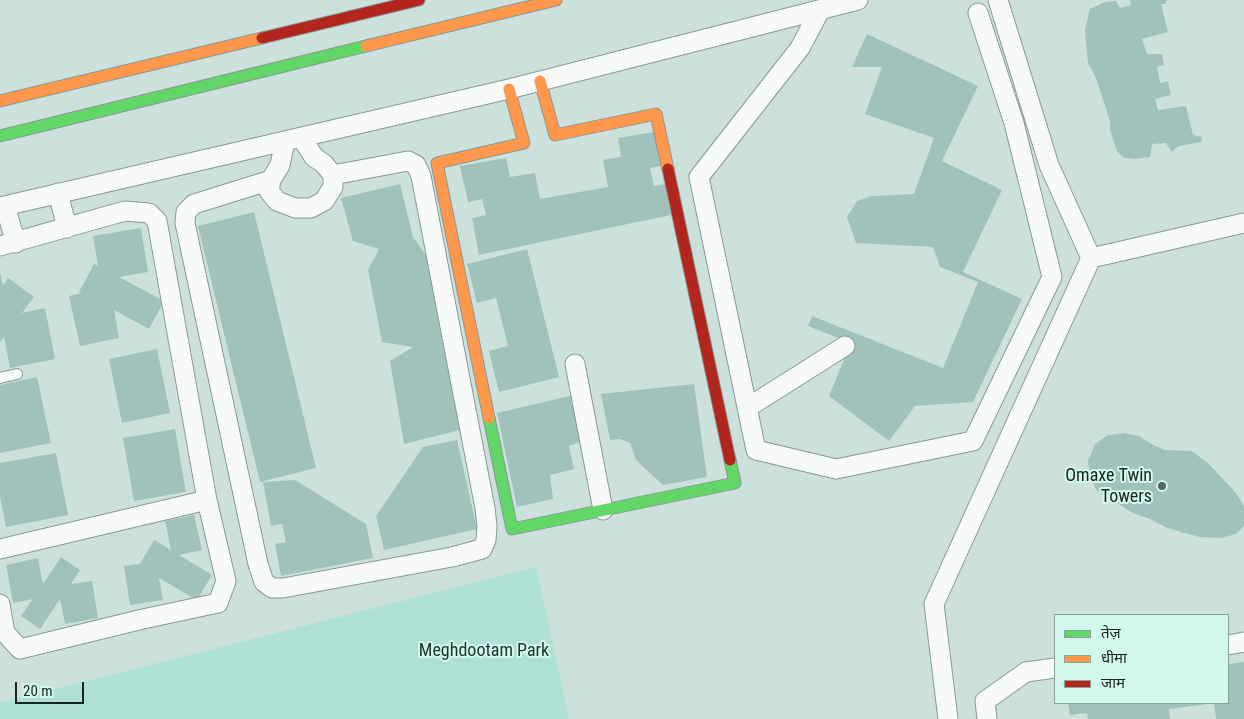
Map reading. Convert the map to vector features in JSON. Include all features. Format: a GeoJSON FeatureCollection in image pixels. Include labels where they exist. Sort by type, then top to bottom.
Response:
{"type":"FeatureCollection","features":[{"type":"Feature","properties":{"kind":"street"},"geometry":{"type":"LineString","coordinates":[[0,101],[418,0]]}},
{"type":"Feature","properties":{"kind":"street"},"geometry":{"type":"LineString","coordinates":[[0,136],[556,0]]}},
{"type":"Feature","properties":{"kind":"street"},"geometry":{"type":"LineString","coordinates":[[0,604],[5,633],[20,649],[218,603],[226,581],[207,500],[157,221],[149,213],[126,211],[8,244],[2,206],[508,89],[858,0]]}},
{"type":"Feature","properties":{"kind":"street"},"geometry":{"type":"LineString","coordinates":[[948,719],[934,604],[1091,258],[1049,165],[998,0]]}},
{"type":"Feature","properties":{"kind":"street"},"geometry":{"type":"LineString","coordinates":[[820,10],[800,48],[699,177],[756,450],[836,469],[973,441],[1052,277],[1014,123],[978,13]]}},
{"type":"Feature","properties":{"kind":"street"},"geometry":{"type":"LineString","coordinates":[[540,81],[555,135]]}},
{"type":"Feature","properties":{"kind":"street"},"geometry":{"type":"LineString","coordinates":[[508,89],[524,142]]}},
{"type":"Feature","properties":{"kind":"street"},"geometry":{"type":"LineString","coordinates":[[656,114],[735,483],[512,529],[438,163],[555,135],[656,114]]}},
{"type":"Feature","properties":{"kind":"street"},"geometry":{"type":"LineString","coordinates":[[293,139],[324,164],[333,175],[333,187],[324,201],[312,208],[295,208],[277,201],[269,192],[271,180],[293,139]]}},
{"type":"Feature","properties":{"kind":"street"},"geometry":{"type":"LineString","coordinates":[[271,180],[194,204],[186,212],[185,223],[258,564],[264,582],[272,588],[283,588],[452,557],[482,549],[486,540],[485,508],[421,176],[416,165],[408,161],[333,175]]}},
{"type":"Feature","properties":{"kind":"street"},"geometry":{"type":"LineString","coordinates":[[58,193],[67,228]]}},
{"type":"Feature","properties":{"kind":"street"},"geometry":{"type":"LineString","coordinates":[[1091,258],[1244,223]]}},
{"type":"Feature","properties":{"kind":"street"},"geometry":{"type":"LineString","coordinates":[[748,408],[845,346]]}},
{"type":"Feature","properties":{"kind":"street"},"geometry":{"type":"LineString","coordinates":[[575,364],[603,510]]}},
{"type":"Feature","properties":{"kind":"street"},"geometry":{"type":"LineString","coordinates":[[0,549],[207,500]]}},
{"type":"Feature","properties":{"kind":"street"},"geometry":{"type":"LineString","coordinates":[[1229,644],[1244,642]]}},
{"type":"Feature","properties":{"kind":"street"},"geometry":{"type":"LineString","coordinates":[[987,719],[985,701],[1026,672],[1054,668]]}},
{"type":"Feature","properties":{"kind":"lane"},"geometry":{"type":"LineString","coordinates":[[0,378],[17,374]]}},
{"type":"Feature","properties":{"kind":"green space","name":"Meghdootam Park"},"geometry":{"type":"Polygon","coordinates":[[[536,567],[569,719],[0,719],[0,703],[536,567]]]}},
{"type":"Feature","properties":{"kind":"building"},"geometry":{"type":"Polygon","coordinates":[[[1130,0],[1167,0],[1165,4],[1161,4],[1168,32],[1142,39],[1147,54],[1162,54],[1164,65],[1157,67],[1160,83],[1168,81],[1171,95],[1155,99],[1158,110],[1186,106],[1193,135],[1202,137],[1201,142],[1179,146],[1172,152],[1166,143],[1152,144],[1150,157],[1136,159],[1124,158],[1117,151],[1110,130],[1110,121],[1096,78],[1088,63],[1085,30],[1090,9],[1105,2],[1116,1],[1120,8],[1131,5],[1130,0]]]}},
{"type":"Feature","properties":{"kind":"building"},"geometry":{"type":"Polygon","coordinates":[[[867,34],[978,86],[942,161],[1002,190],[963,272],[1022,299],[973,402],[915,406],[889,441],[829,396],[851,343],[808,326],[812,316],[943,368],[978,282],[940,267],[933,247],[856,243],[847,217],[857,201],[872,196],[914,194],[934,138],[865,114],[882,67],[852,67],[867,34]]]}},
{"type":"Feature","properties":{"kind":"building"},"geometry":{"type":"Polygon","coordinates":[[[654,132],[661,166],[650,168],[654,186],[665,184],[671,215],[479,255],[472,218],[486,215],[482,199],[468,202],[460,166],[506,158],[510,177],[535,173],[540,199],[608,187],[603,160],[621,157],[618,138],[654,132]]]}},
{"type":"Feature","properties":{"kind":"building"},"geometry":{"type":"Polygon","coordinates":[[[400,184],[413,237],[426,255],[460,430],[404,444],[390,361],[413,347],[382,342],[368,270],[379,249],[353,241],[341,198],[400,184]]]}},
{"type":"Feature","properties":{"kind":"building"},"geometry":{"type":"Polygon","coordinates":[[[254,212],[316,468],[260,482],[198,226],[254,212]]]}},
{"type":"Feature","properties":{"kind":"building"},"geometry":{"type":"Polygon","coordinates":[[[141,228],[148,272],[119,277],[164,301],[149,329],[114,310],[119,338],[80,346],[69,296],[81,293],[79,292],[94,264],[98,266],[93,236],[141,228]]]}},
{"type":"Feature","properties":{"kind":"building"},"geometry":{"type":"Polygon","coordinates":[[[527,249],[559,377],[499,392],[489,351],[508,346],[496,298],[477,303],[467,264],[527,249]]]}},
{"type":"Feature","properties":{"kind":"building"},"geometry":{"type":"Polygon","coordinates":[[[0,273],[3,285],[8,278],[34,297],[22,313],[45,308],[55,359],[10,368],[4,337],[0,342],[0,273]]]}},
{"type":"Feature","properties":{"kind":"building"},"geometry":{"type":"Polygon","coordinates":[[[157,349],[170,413],[122,423],[109,359],[157,349]]]}},
{"type":"Feature","properties":{"kind":"building"},"geometry":{"type":"Polygon","coordinates":[[[37,377],[51,443],[0,453],[0,385],[37,377]]]}},
{"type":"Feature","properties":{"kind":"building"},"geometry":{"type":"Polygon","coordinates":[[[694,384],[707,477],[663,485],[636,460],[630,443],[620,439],[610,440],[601,394],[694,384]]]}},
{"type":"Feature","properties":{"kind":"building"},"geometry":{"type":"Polygon","coordinates":[[[574,395],[583,441],[569,446],[574,469],[550,475],[553,499],[517,507],[497,413],[574,395]]]}},
{"type":"Feature","properties":{"kind":"building"},"geometry":{"type":"Polygon","coordinates":[[[175,429],[186,492],[134,501],[123,438],[175,429]]]}},
{"type":"Feature","properties":{"kind":"building","name":"Omaxe Twin Towers"},"geometry":{"type":"Polygon","coordinates":[[[1124,433],[1139,436],[1165,450],[1192,451],[1210,465],[1236,493],[1244,506],[1244,526],[1236,534],[1221,538],[1200,537],[1165,527],[1133,513],[1096,490],[1090,475],[1088,461],[1095,444],[1108,435],[1124,433]]]}},
{"type":"Feature","properties":{"kind":"building"},"geometry":{"type":"Polygon","coordinates":[[[457,440],[477,529],[384,550],[376,516],[423,447],[457,440]]]}},
{"type":"Feature","properties":{"kind":"building"},"geometry":{"type":"Polygon","coordinates":[[[56,453],[68,515],[6,527],[0,496],[0,463],[56,453]]]}},
{"type":"Feature","properties":{"kind":"building"},"geometry":{"type":"Polygon","coordinates":[[[295,480],[366,524],[373,558],[281,576],[275,544],[286,542],[282,524],[271,526],[263,482],[295,480]]]}},
{"type":"Feature","properties":{"kind":"building"},"geometry":{"type":"Polygon","coordinates":[[[194,515],[202,550],[179,555],[212,575],[197,600],[159,578],[163,600],[130,605],[124,566],[140,564],[154,540],[171,550],[165,521],[194,515]]]}},
{"type":"Feature","properties":{"kind":"building"},"geometry":{"type":"Polygon","coordinates":[[[61,557],[80,570],[71,584],[92,581],[98,618],[65,624],[60,599],[40,629],[21,616],[33,599],[13,603],[6,565],[38,558],[43,584],[61,557]]]}},
{"type":"Feature","properties":{"kind":"building"},"geometry":{"type":"Polygon","coordinates":[[[1244,662],[1244,719],[1216,719],[1214,704],[1229,704],[1229,664],[1244,662]]]}},
{"type":"Feature","properties":{"kind":"building"},"geometry":{"type":"Polygon","coordinates":[[[1068,704],[1208,704],[1169,709],[1170,719],[1088,719],[1087,713],[1070,715],[1068,704]]]}},
{"type":"Feature","properties":{"kind":"traffic: fast"},"geometry":{"type":"LineString","coordinates":[[0,136],[366,46]]}},
{"type":"Feature","properties":{"kind":"traffic: fast"},"geometry":{"type":"LineString","coordinates":[[489,418],[512,529],[735,483],[730,460]]}},
{"type":"Feature","properties":{"kind":"traffic: slow"},"geometry":{"type":"LineString","coordinates":[[366,46],[556,0]]}},
{"type":"Feature","properties":{"kind":"traffic: slow"},"geometry":{"type":"LineString","coordinates":[[0,101],[262,38]]}},
{"type":"Feature","properties":{"kind":"traffic: slow"},"geometry":{"type":"LineString","coordinates":[[540,81],[555,135],[656,114],[668,169]]}},
{"type":"Feature","properties":{"kind":"traffic: slow"},"geometry":{"type":"LineString","coordinates":[[489,418],[437,163],[524,143],[509,89]]}},
{"type":"Feature","properties":{"kind":"traffic: jam"},"geometry":{"type":"LineString","coordinates":[[262,38],[419,0]]}},
{"type":"Feature","properties":{"kind":"traffic: jam"},"geometry":{"type":"LineString","coordinates":[[668,169],[730,460]]}},
{"type":"Feature","properties":{"kind":"place","name":"Omaxe Twin Towers"},"geometry":{"type":"Point","coordinates":[1162,486]}}]}
